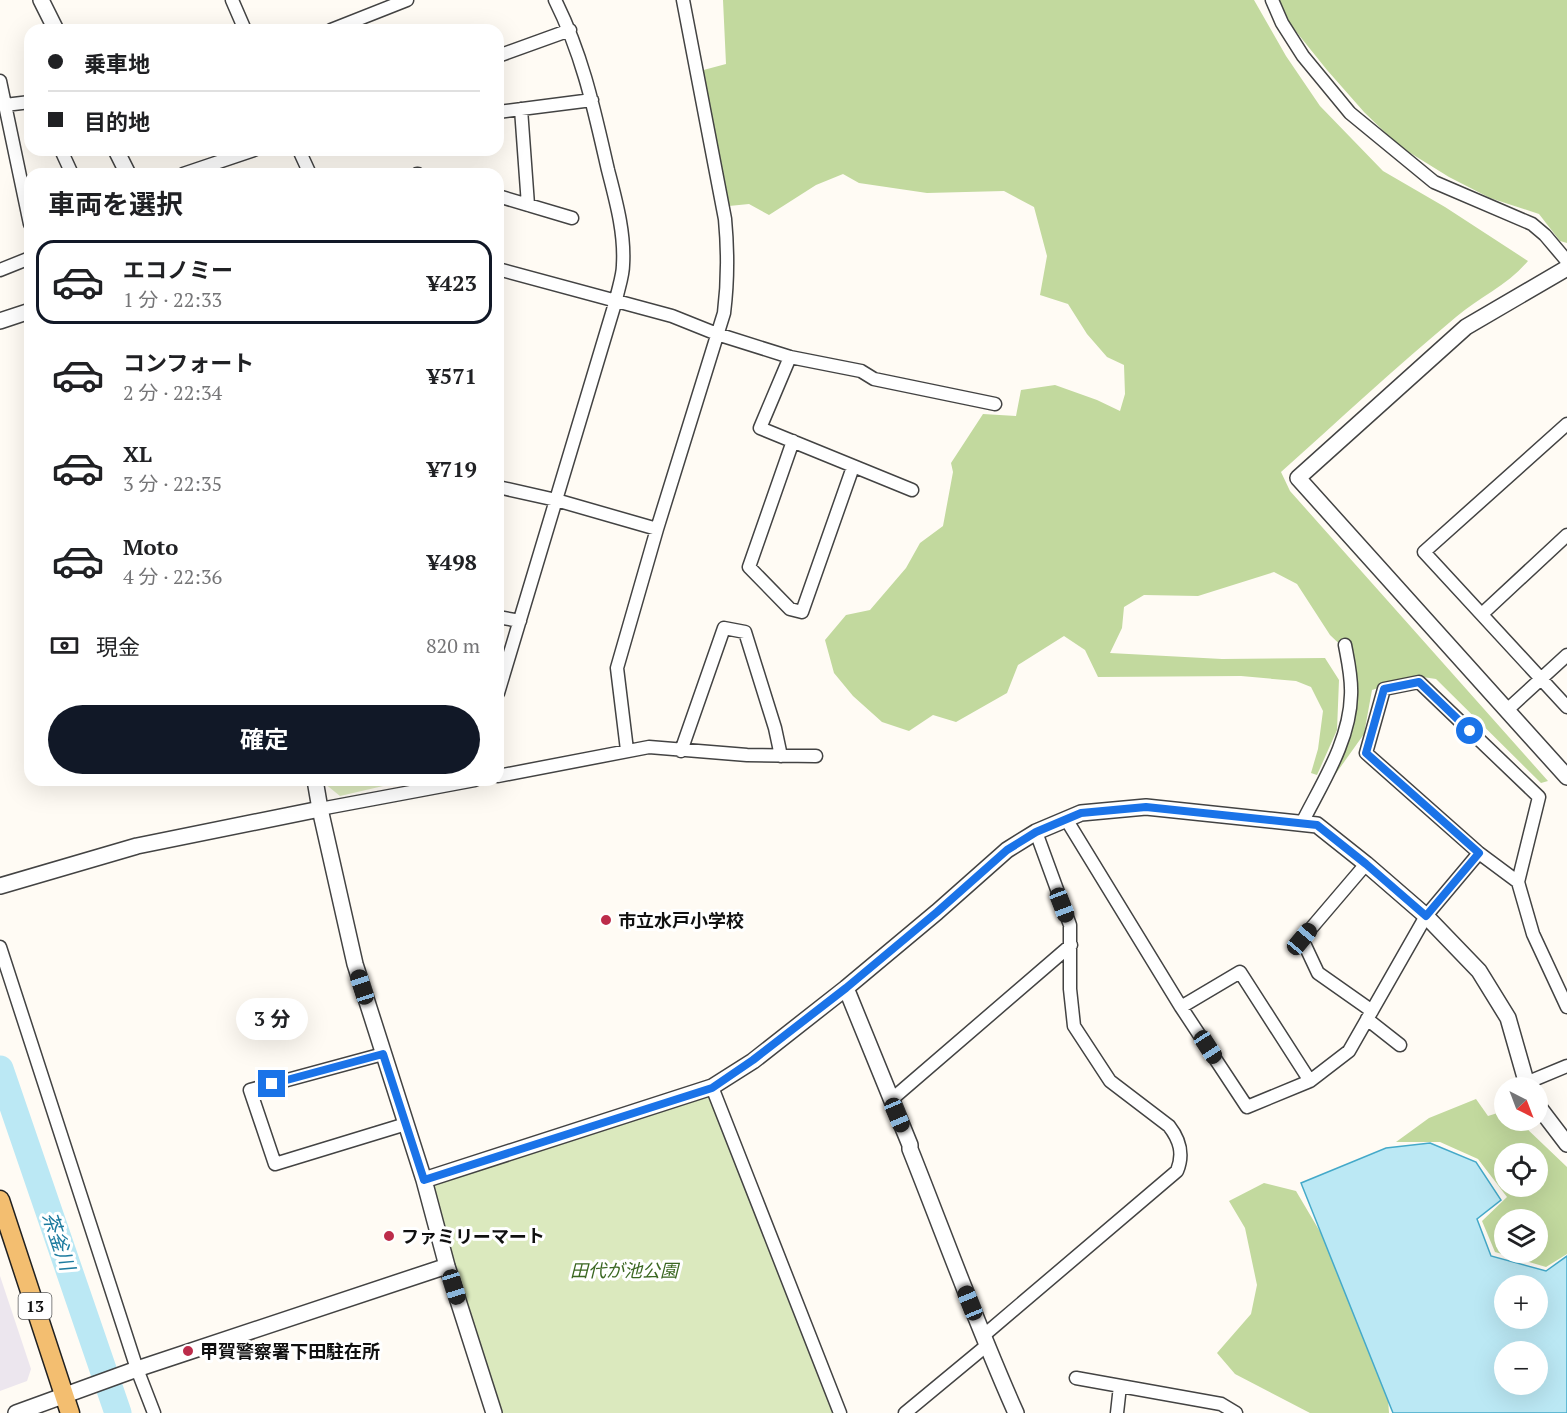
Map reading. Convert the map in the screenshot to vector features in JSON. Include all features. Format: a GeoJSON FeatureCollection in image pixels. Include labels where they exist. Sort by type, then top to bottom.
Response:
{"type":"FeatureCollection","features":[{"type":"Feature","properties":{"kind":"main road","name":"13"},"geometry":{"type":"LineString","coordinates":[[0,1200],[68,1405]]}},
{"type":"Feature","properties":{"kind":"street"},"geometry":{"type":"LineString","coordinates":[[41,0],[53,24]]}},
{"type":"Feature","properties":{"kind":"street"},"geometry":{"type":"LineString","coordinates":[[232,0],[242,24]]}},
{"type":"Feature","properties":{"kind":"street"},"geometry":{"type":"LineString","coordinates":[[346,24],[407,0]]}},
{"type":"Feature","properties":{"kind":"street"},"geometry":{"type":"LineString","coordinates":[[504,672],[616,300],[623,265],[620,222],[592,100],[583,65],[570,30],[555,0]]}},
{"type":"Feature","properties":{"kind":"street"},"geometry":{"type":"LineString","coordinates":[[627,750],[617,668],[657,529],[724,313],[729,253],[725,219],[683,0]]}},
{"type":"Feature","properties":{"kind":"street"},"geometry":{"type":"LineString","coordinates":[[1272,0],[1282,23],[1303,56],[1350,113],[1434,182],[1532,224],[1545,235],[1567,261]]}},
{"type":"Feature","properties":{"kind":"street"},"geometry":{"type":"LineString","coordinates":[[504,54],[570,30]]}},
{"type":"Feature","properties":{"kind":"street"},"geometry":{"type":"LineString","coordinates":[[0,81],[24,196]]}},
{"type":"Feature","properties":{"kind":"street"},"geometry":{"type":"LineString","coordinates":[[504,111],[592,100]]}},
{"type":"Feature","properties":{"kind":"street"},"geometry":{"type":"LineString","coordinates":[[5,105],[24,103]]}},
{"type":"Feature","properties":{"kind":"street"},"geometry":{"type":"LineString","coordinates":[[521,109],[528,205]]}},
{"type":"Feature","properties":{"kind":"street"},"geometry":{"type":"LineString","coordinates":[[201,168],[236,156]]}},
{"type":"Feature","properties":{"kind":"street"},"geometry":{"type":"LineString","coordinates":[[504,198],[572,218]]}},
{"type":"Feature","properties":{"kind":"street"},"geometry":{"type":"LineString","coordinates":[[0,270],[24,260]]}},
{"type":"Feature","properties":{"kind":"street"},"geometry":{"type":"LineString","coordinates":[[1567,268],[1466,327],[1298,478],[1567,777]]}},
{"type":"Feature","properties":{"kind":"street"},"geometry":{"type":"LineString","coordinates":[[504,271],[672,316],[717,334],[790,357],[861,371],[874,379],[994,404]]}},
{"type":"Feature","properties":{"kind":"street"},"geometry":{"type":"LineString","coordinates":[[0,321],[24,312]]}},
{"type":"Feature","properties":{"kind":"street"},"geometry":{"type":"LineString","coordinates":[[790,357],[760,428],[912,490]]}},
{"type":"Feature","properties":{"kind":"street"},"geometry":{"type":"LineString","coordinates":[[1567,424],[1424,552],[1567,706]]}},
{"type":"Feature","properties":{"kind":"street"},"geometry":{"type":"LineString","coordinates":[[793,441],[749,567],[790,609],[802,612],[853,467]]}},
{"type":"Feature","properties":{"kind":"street"},"geometry":{"type":"LineString","coordinates":[[504,488],[556,500],[657,529]]}},
{"type":"Feature","properties":{"kind":"street"},"geometry":{"type":"LineString","coordinates":[[1482,614],[1567,535]]}},
{"type":"Feature","properties":{"kind":"street"},"geometry":{"type":"LineString","coordinates":[[504,618],[519,621]]}},
{"type":"Feature","properties":{"kind":"street"},"geometry":{"type":"LineString","coordinates":[[681,751],[724,628],[745,632],[775,728],[781,756]]}},
{"type":"Feature","properties":{"kind":"street"},"geometry":{"type":"LineString","coordinates":[[1302,823],[1341,744],[1348,721],[1351,696],[1345,645]]}},
{"type":"Feature","properties":{"kind":"street"},"geometry":{"type":"LineString","coordinates":[[1507,710],[1567,655]]}},
{"type":"Feature","properties":{"kind":"street"},"geometry":{"type":"LineString","coordinates":[[1518,882],[1479,853],[1366,753],[1384,689],[1419,682],[1539,797],[1518,882],[1533,934],[1567,1007]]}},
{"type":"Feature","properties":{"kind":"street"},"geometry":{"type":"LineString","coordinates":[[504,775],[649,747],[681,751],[816,756]]}},
{"type":"Feature","properties":{"kind":"street"},"geometry":{"type":"LineString","coordinates":[[316,786],[355,964],[424,1180],[447,1266],[494,1413]]}},
{"type":"Feature","properties":{"kind":"street"},"geometry":{"type":"LineString","coordinates":[[0,886],[137,846],[441,786]]}},
{"type":"Feature","properties":{"kind":"street"},"geometry":{"type":"LineString","coordinates":[[424,1180],[712,1088],[753,1060],[846,988],[1007,850],[1036,832],[1081,813],[1146,807],[1317,825],[1426,916],[1479,971],[1508,1018],[1525,1077]]}},
{"type":"Feature","properties":{"kind":"street"},"geometry":{"type":"LineString","coordinates":[[1066,819],[1181,1007],[1247,1107],[1310,1081],[1349,1051],[1426,916],[1479,853]]}},
{"type":"Feature","properties":{"kind":"street"},"geometry":{"type":"LineString","coordinates":[[905,1413],[1177,1171],[1180,1164],[1179,1141],[1176,1134],[1169,1126],[1110,1081],[1074,1026],[1070,989],[1070,925],[1036,832]]}},
{"type":"Feature","properties":{"kind":"street"},"geometry":{"type":"LineString","coordinates":[[1366,864],[1302,939],[1318,973],[1370,1015],[1400,1045]]}},
{"type":"Feature","properties":{"kind":"street"},"geometry":{"type":"LineString","coordinates":[[891,1100],[1071,945]]}},
{"type":"Feature","properties":{"kind":"street"},"geometry":{"type":"LineString","coordinates":[[0,947],[130,1372],[154,1413]]}},
{"type":"Feature","properties":{"kind":"street"},"geometry":{"type":"LineString","coordinates":[[1181,1007],[1240,972],[1310,1081]]}},
{"type":"Feature","properties":{"kind":"street"},"geometry":{"type":"LineString","coordinates":[[846,988],[984,1341],[1016,1413]]}},
{"type":"Feature","properties":{"kind":"street"},"geometry":{"type":"LineString","coordinates":[[383,1054],[250,1090],[275,1164],[406,1124]]}},
{"type":"Feature","properties":{"kind":"street"},"geometry":{"type":"LineString","coordinates":[[1544,1077],[1567,1066]]}},
{"type":"Feature","properties":{"kind":"street"},"geometry":{"type":"LineString","coordinates":[[712,1088],[840,1413]]}},
{"type":"Feature","properties":{"kind":"street"},"geometry":{"type":"LineString","coordinates":[[1548,1119],[1567,1144]]}},
{"type":"Feature","properties":{"kind":"street"},"geometry":{"type":"LineString","coordinates":[[16,1413],[68,1405],[87,1387],[447,1266]]}},
{"type":"Feature","properties":{"kind":"street"},"geometry":{"type":"LineString","coordinates":[[1076,1378],[1221,1404],[1236,1413]]}},
{"type":"Feature","properties":{"kind":"street"},"geometry":{"type":"LineString","coordinates":[[1117,1413],[1119,1386]]}},
{"type":"Feature","properties":{"kind":"shaded area"},"geometry":{"type":"Polygon","coordinates":[[[0,1276],[31,1369],[27,1381],[0,1391],[0,1276]]]}},
{"type":"Feature","properties":{"kind":"green space"},"geometry":{"type":"Polygon","coordinates":[[[723,0],[1254,0],[1286,56],[1320,106],[1383,171],[1445,207],[1528,261],[1512,277],[1465,310],[1434,336],[1281,472],[1290,491],[1548,781],[1541,783],[1436,679],[1416,676],[1372,690],[1364,734],[1327,786],[1351,735],[1357,690],[1351,655],[1330,635],[1297,584],[1274,572],[1198,596],[1144,595],[1124,607],[1122,628],[1110,653],[1222,659],[1325,658],[1339,680],[1337,730],[1317,775],[1311,773],[1318,749],[1323,711],[1311,687],[1296,681],[1241,676],[1098,677],[1085,650],[1064,636],[1018,665],[1007,693],[956,722],[933,715],[909,731],[882,722],[853,696],[834,673],[825,640],[846,615],[870,610],[906,568],[920,543],[943,526],[953,472],[951,463],[983,414],[1016,416],[1021,390],[1055,385],[1120,411],[1125,394],[1124,365],[1107,357],[1087,334],[1068,304],[1040,295],[1047,256],[1034,207],[1004,191],[927,193],[859,183],[843,174],[816,185],[769,215],[749,204],[719,207],[696,72],[726,64],[723,0]]]}},
{"type":"Feature","properties":{"kind":"green space"},"geometry":{"type":"Polygon","coordinates":[[[1278,0],[1567,0],[1567,243],[1560,241],[1539,214],[1490,198],[1449,177],[1399,146],[1364,112],[1327,70],[1290,24],[1278,0]]]}},
{"type":"Feature","properties":{"kind":"green space"},"geometry":{"type":"Polygon","coordinates":[[[328,786],[383,786],[340,796],[328,786]]]}},
{"type":"Feature","properties":{"kind":"green space","name":"田代が池公園"},"geometry":{"type":"Polygon","coordinates":[[[710,1092],[835,1413],[502,1413],[429,1183],[710,1092]]]}},
{"type":"Feature","properties":{"kind":"green space"},"geometry":{"type":"Polygon","coordinates":[[[1476,1099],[1488,1116],[1494,1114],[1494,1131],[1529,1131],[1542,1143],[1494,1143],[1494,1180],[1478,1159],[1440,1142],[1396,1142],[1429,1118],[1476,1099]]]}},
{"type":"Feature","properties":{"kind":"green space"},"geometry":{"type":"Polygon","coordinates":[[[1548,1149],[1567,1167],[1567,1254],[1546,1267],[1532,1263],[1548,1263],[1548,1209],[1494,1209],[1507,1197],[1548,1197],[1548,1149]]]}},
{"type":"Feature","properties":{"kind":"green space"},"geometry":{"type":"Polygon","coordinates":[[[1264,1183],[1296,1191],[1384,1340],[1389,1413],[1310,1413],[1235,1374],[1217,1353],[1251,1314],[1257,1285],[1245,1228],[1229,1201],[1264,1183]]]}},
{"type":"Feature","properties":{"kind":"green space"},"geometry":{"type":"Polygon","coordinates":[[[1494,1209],[1494,1250],[1482,1221],[1494,1209]]]}},
{"type":"Feature","properties":{"kind":"water"},"geometry":{"type":"Polygon","coordinates":[[[1430,1143],[1476,1162],[1494,1189],[1494,1197],[1499,1197],[1501,1200],[1477,1219],[1491,1256],[1494,1257],[1494,1263],[1517,1263],[1546,1271],[1567,1256],[1567,1413],[1393,1413],[1301,1183],[1386,1148],[1430,1143]]]}},
{"type":"Feature","properties":{"kind":"waterway","name":"茶釜川"},"geometry":{"type":"LineString","coordinates":[[0,1069],[118,1413]]}},
{"type":"Feature","properties":{"kind":"place","name":"市立水戸小学校"},"geometry":{"type":"Point","coordinates":[606,920]}},
{"type":"Feature","properties":{"kind":"place","name":"ファミリーマート"},"geometry":{"type":"Point","coordinates":[389,1236]}},
{"type":"Feature","properties":{"kind":"place","name":"甲賀警察署下田駐在所"},"geometry":{"type":"Point","coordinates":[188,1351]}},
{"type":"Feature","properties":{"kind":"route"},"geometry":{"type":"LineString","coordinates":[[272,1084],[383,1054],[424,1180],[712,1088],[753,1060],[846,988],[1007,850],[1036,832],[1081,813],[1146,807],[1317,825],[1426,916],[1479,853],[1366,753],[1384,689],[1401,685],[1419,682],[1470,731]]}}]}
